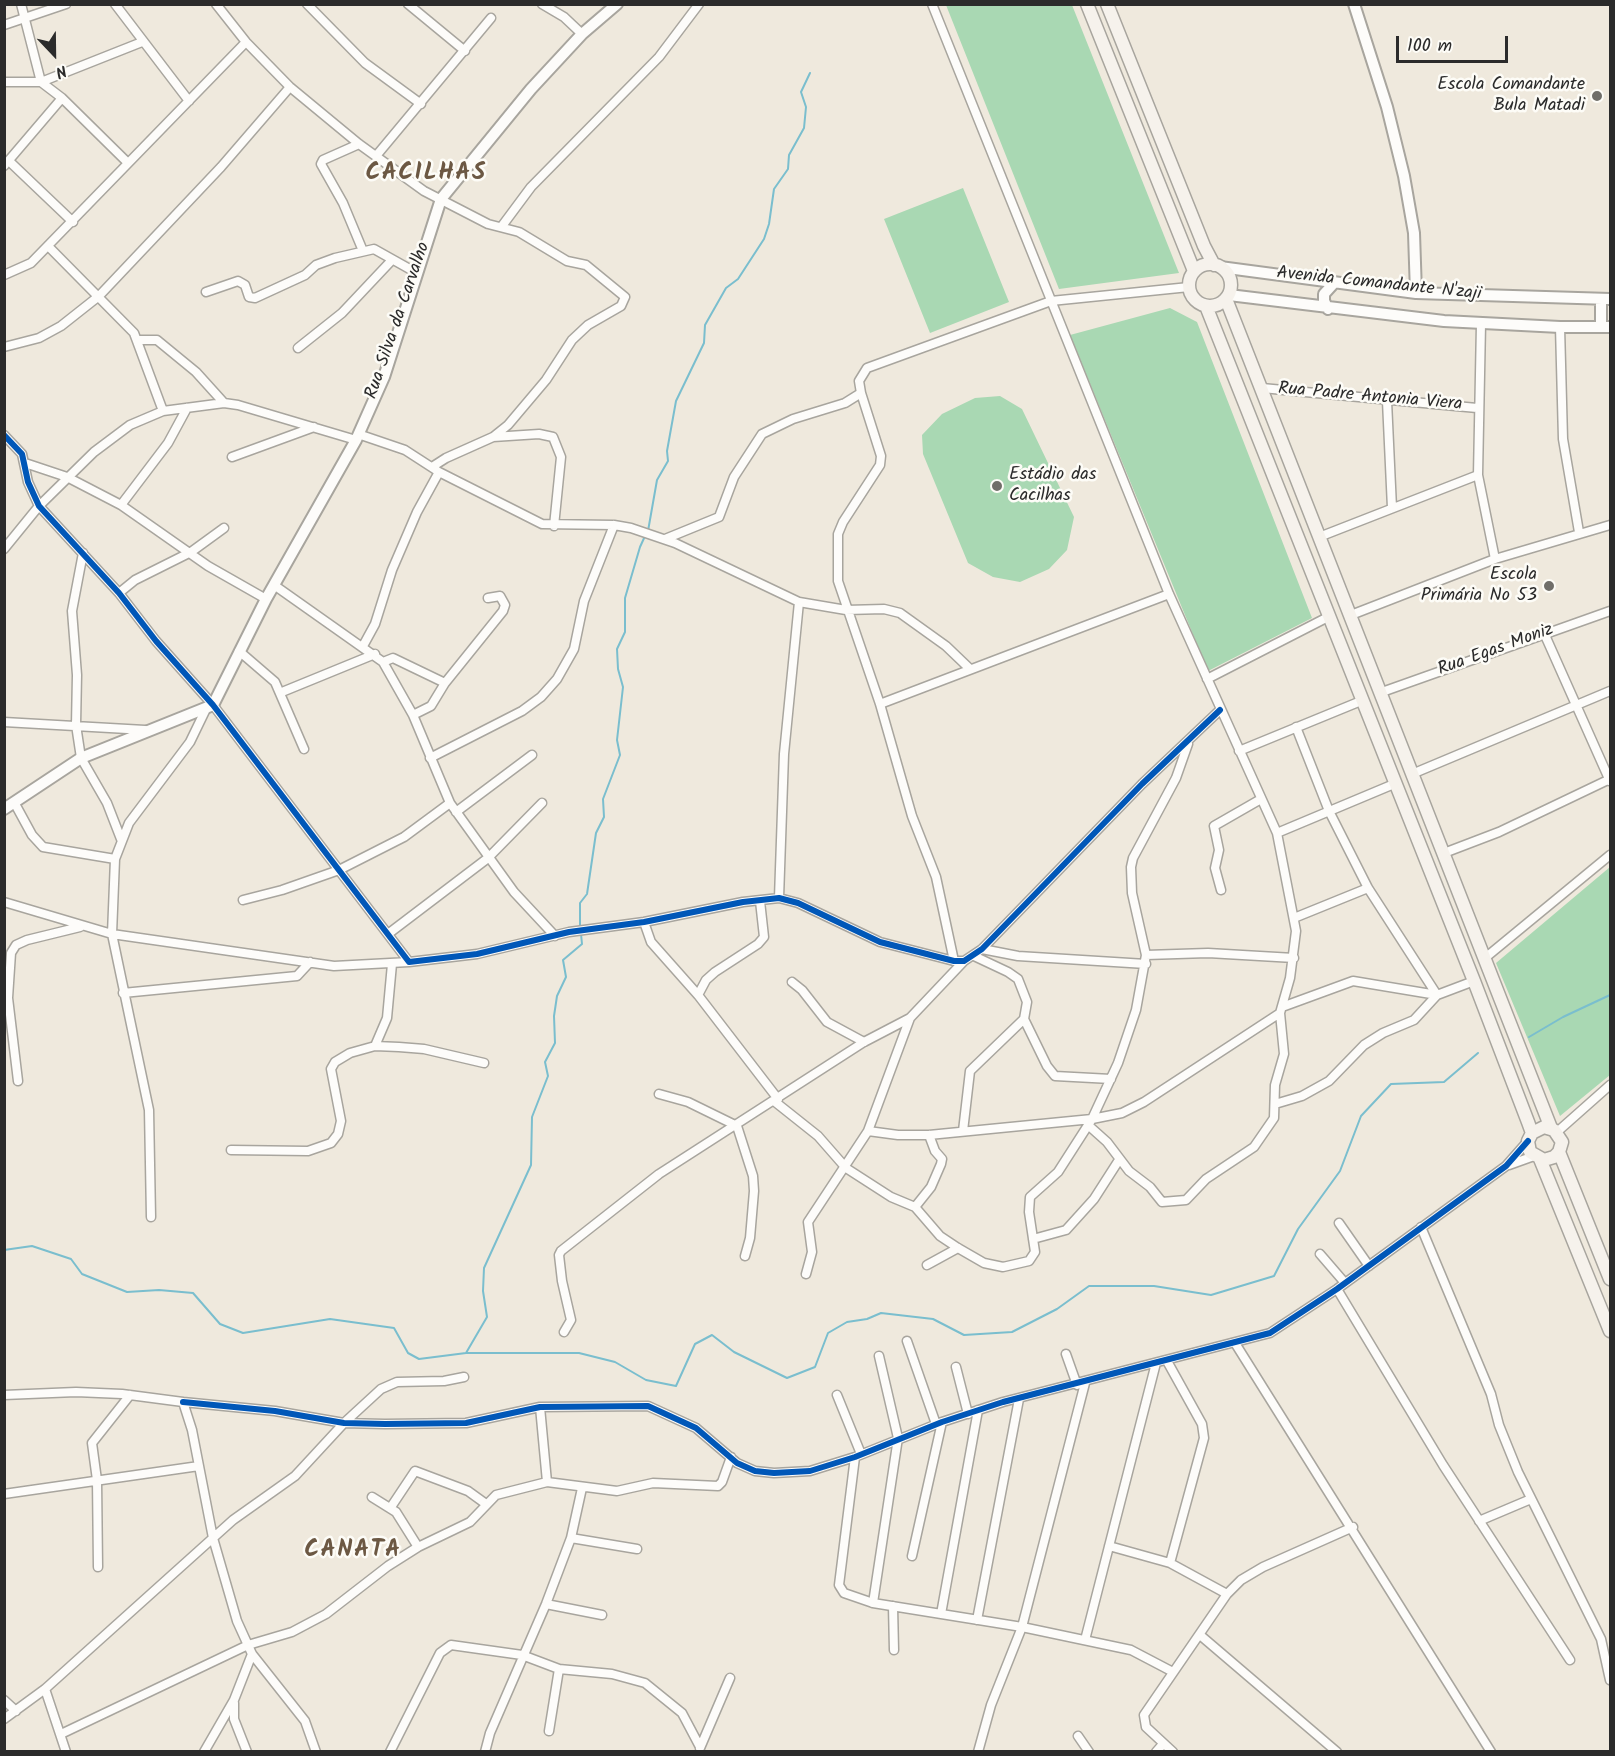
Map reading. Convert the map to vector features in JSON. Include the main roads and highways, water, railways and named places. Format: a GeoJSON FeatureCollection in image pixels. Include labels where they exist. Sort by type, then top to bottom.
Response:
{"type":"FeatureCollection","features":[{"type":"Feature","properties":{"kind":"main road"},"geometry":{"type":"LineString","coordinates":[[1087,4],[1194,272]]}},
{"type":"Feature","properties":{"kind":"main road"},"geometry":{"type":"LineString","coordinates":[[1107,4],[1204,246],[1217,266],[1230,279],[1227,297],[1319,537],[1352,615],[1412,774],[1554,1130],[1562,1142],[1559,1152],[1551,1159],[1537,1158]]}},
{"type":"Feature","properties":{"kind":"main road"},"geometry":{"type":"LineString","coordinates":[[1217,266],[1203,266],[1194,272],[1189,287],[1196,301],[1206,306],[1217,305],[1227,297]]}},
{"type":"Feature","properties":{"kind":"main road"},"geometry":{"type":"LineString","coordinates":[[1206,306],[1360,701],[1474,981],[1537,1158],[1611,1330]]}},
{"type":"Feature","properties":{"kind":"main road"},"geometry":{"type":"LineString","coordinates":[[1530,1137],[1544,1127],[1554,1130]]}},
{"type":"Feature","properties":{"kind":"main road"},"geometry":{"type":"LineString","coordinates":[[1559,1152],[1611,1279]]}},
{"type":"Feature","properties":{"kind":"waterway"},"geometry":{"type":"LineString","coordinates":[[648,531],[657,480],[668,461],[667,451],[676,401],[704,343],[705,325],[726,288],[738,279],[764,239],[769,224],[774,189],[788,169],[789,155],[804,128],[806,107],[801,92],[810,73]]}},
{"type":"Feature","properties":{"kind":"waterway"},"geometry":{"type":"LineString","coordinates":[[580,929],[580,903],[587,894],[596,833],[604,817],[603,799],[620,755],[617,740],[623,687],[618,669],[617,649],[625,632],[625,598],[645,536]]}},
{"type":"Feature","properties":{"kind":"waterway"},"geometry":{"type":"LineString","coordinates":[[466,1353],[487,1317],[483,1291],[484,1268],[531,1165],[532,1117],[548,1076],[545,1062],[555,1043],[554,1016],[557,996],[566,977],[563,960],[582,944],[581,934]]}},
{"type":"Feature","properties":{"kind":"waterway"},"geometry":{"type":"LineString","coordinates":[[1529,1037],[1563,1017],[1610,995]]}},
{"type":"Feature","properties":{"kind":"waterway"},"geometry":{"type":"LineString","coordinates":[[4,1250],[32,1246],[71,1259],[82,1274],[127,1292],[159,1290],[193,1293],[220,1324],[243,1333],[330,1319],[394,1328],[408,1353],[419,1359],[466,1353],[579,1353],[615,1362],[646,1380],[676,1386],[695,1344],[712,1335],[734,1352],[787,1378],[815,1367],[828,1333],[847,1322],[867,1319],[881,1313],[933,1319],[964,1335],[1012,1332],[1057,1309],[1089,1286],[1154,1286],[1211,1295],[1274,1276],[1298,1229],[1340,1171],[1361,1116],[1391,1084],[1444,1082],[1478,1053]]}},
{"type":"Feature","properties":{"kind":"place","name":"Escola Comandante Bula Matadi"},"geometry":{"type":"Point","coordinates":[1597,96]}},
{"type":"Feature","properties":{"kind":"place","name":"Estádio das Cacilhas"},"geometry":{"type":"Point","coordinates":[997,486]}},
{"type":"Feature","properties":{"kind":"place","name":"Escola Primária No 53"},"geometry":{"type":"Point","coordinates":[1549,586]}},
{"type":"Feature","properties":{"kind":"district","name":"CACILHAS"},"geometry":{"type":"Point","coordinates":[426,175]}},
{"type":"Feature","properties":{"kind":"district","name":"CANATA"},"geometry":{"type":"Point","coordinates":[353,1552]}}]}
